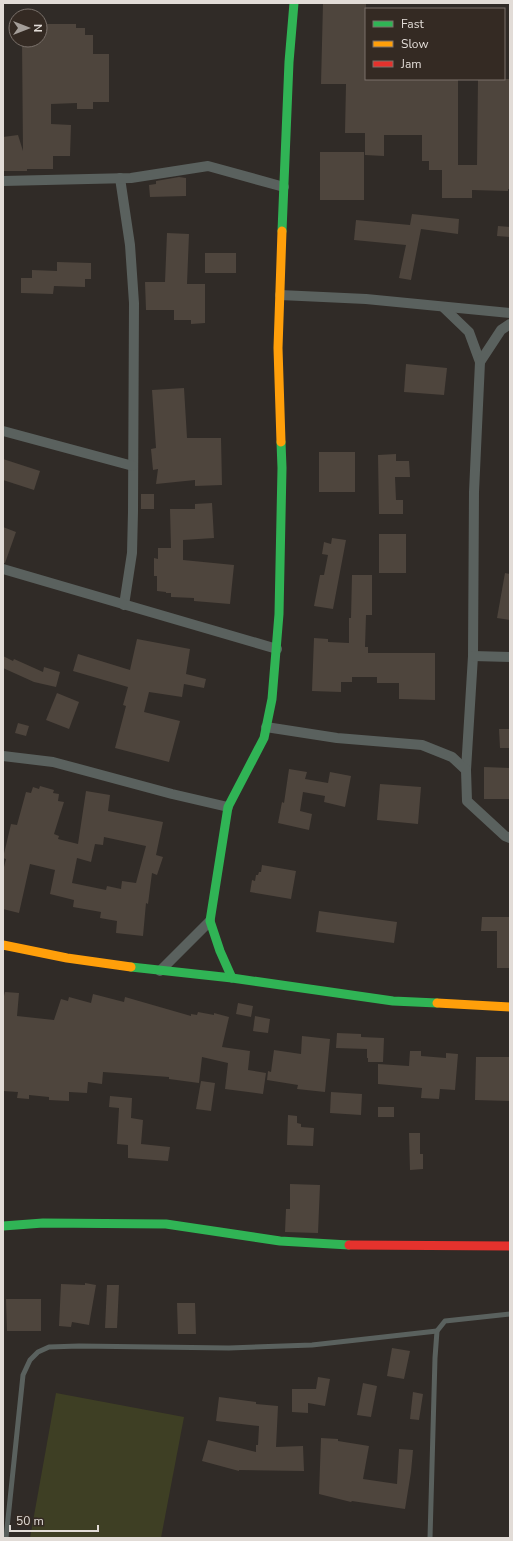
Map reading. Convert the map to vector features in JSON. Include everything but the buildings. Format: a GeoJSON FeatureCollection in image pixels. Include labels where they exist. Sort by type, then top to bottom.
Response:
{"type":"FeatureCollection","features":[{"type":"Feature","properties":{"kind":"street"},"geometry":{"type":"LineString","coordinates":[[232,978],[220,951],[210,921],[228,807],[264,738],[272,699],[279,614],[282,468],[278,348],[289,62],[294,3]]}},
{"type":"Feature","properties":{"kind":"street"},"geometry":{"type":"LineString","coordinates":[[3,181],[131,178],[208,166],[284,187]]}},
{"type":"Feature","properties":{"kind":"street"},"geometry":{"type":"LineString","coordinates":[[120,178],[130,245],[134,303],[132,553],[124,605]]}},
{"type":"Feature","properties":{"kind":"street"},"geometry":{"type":"LineString","coordinates":[[280,295],[366,300],[510,313]]}},
{"type":"Feature","properties":{"kind":"street"},"geometry":{"type":"LineString","coordinates":[[443,307],[469,332],[480,362],[474,492],[473,656],[466,770],[467,801],[505,836],[510,838]]}},
{"type":"Feature","properties":{"kind":"street"},"geometry":{"type":"LineString","coordinates":[[480,362],[501,330],[510,324]]}},
{"type":"Feature","properties":{"kind":"street"},"geometry":{"type":"LineString","coordinates":[[3,431],[133,466]]}},
{"type":"Feature","properties":{"kind":"street"},"geometry":{"type":"LineString","coordinates":[[3,569],[276,649]]}},
{"type":"Feature","properties":{"kind":"street"},"geometry":{"type":"LineString","coordinates":[[473,656],[510,657]]}},
{"type":"Feature","properties":{"kind":"street"},"geometry":{"type":"LineString","coordinates":[[266,728],[337,738],[422,745],[452,757],[466,770]]}},
{"type":"Feature","properties":{"kind":"street"},"geometry":{"type":"LineString","coordinates":[[3,756],[53,762],[172,794],[228,807]]}},
{"type":"Feature","properties":{"kind":"street"},"geometry":{"type":"LineString","coordinates":[[160,971],[210,921]]}},
{"type":"Feature","properties":{"kind":"street"},"geometry":{"type":"LineString","coordinates":[[3,945],[67,958],[160,971],[232,978],[393,1001],[510,1007]]}},
{"type":"Feature","properties":{"kind":"street"},"geometry":{"type":"LineString","coordinates":[[3,1226],[43,1223],[166,1224],[288,1242],[371,1246],[510,1246]]}},
{"type":"Feature","properties":{"kind":"lane"},"geometry":{"type":"LineString","coordinates":[[430,1538],[437,1331],[445,1321],[510,1314]]}},
{"type":"Feature","properties":{"kind":"lane"},"geometry":{"type":"LineString","coordinates":[[6,1538],[23,1375],[30,1360],[38,1352],[49,1347],[79,1346],[229,1348],[312,1345],[437,1331]]}},
{"type":"Feature","properties":{"kind":"green space"},"geometry":{"type":"Polygon","coordinates":[[[56,1393],[184,1417],[161,1538],[30,1538],[56,1393]]]}},
{"type":"Feature","properties":{"kind":"traffic: fast"},"geometry":{"type":"LineString","coordinates":[[282,231],[289,62],[294,3]]}},
{"type":"Feature","properties":{"kind":"traffic: fast"},"geometry":{"type":"LineString","coordinates":[[232,978],[220,951],[210,921],[228,807],[264,738],[272,699],[279,614],[282,468],[281,442]]}},
{"type":"Feature","properties":{"kind":"traffic: fast"},"geometry":{"type":"LineString","coordinates":[[131,967],[232,978],[393,1001],[437,1003]]}},
{"type":"Feature","properties":{"kind":"traffic: fast"},"geometry":{"type":"LineString","coordinates":[[3,1226],[43,1223],[166,1224],[280,1241],[349,1245]]}},
{"type":"Feature","properties":{"kind":"traffic: slow"},"geometry":{"type":"LineString","coordinates":[[281,442],[278,348],[282,231]]}},
{"type":"Feature","properties":{"kind":"traffic: slow"},"geometry":{"type":"LineString","coordinates":[[3,945],[67,958],[131,967]]}},
{"type":"Feature","properties":{"kind":"traffic: slow"},"geometry":{"type":"LineString","coordinates":[[437,1003],[510,1007]]}},
{"type":"Feature","properties":{"kind":"traffic: jam"},"geometry":{"type":"LineString","coordinates":[[349,1245],[510,1246]]}}]}
